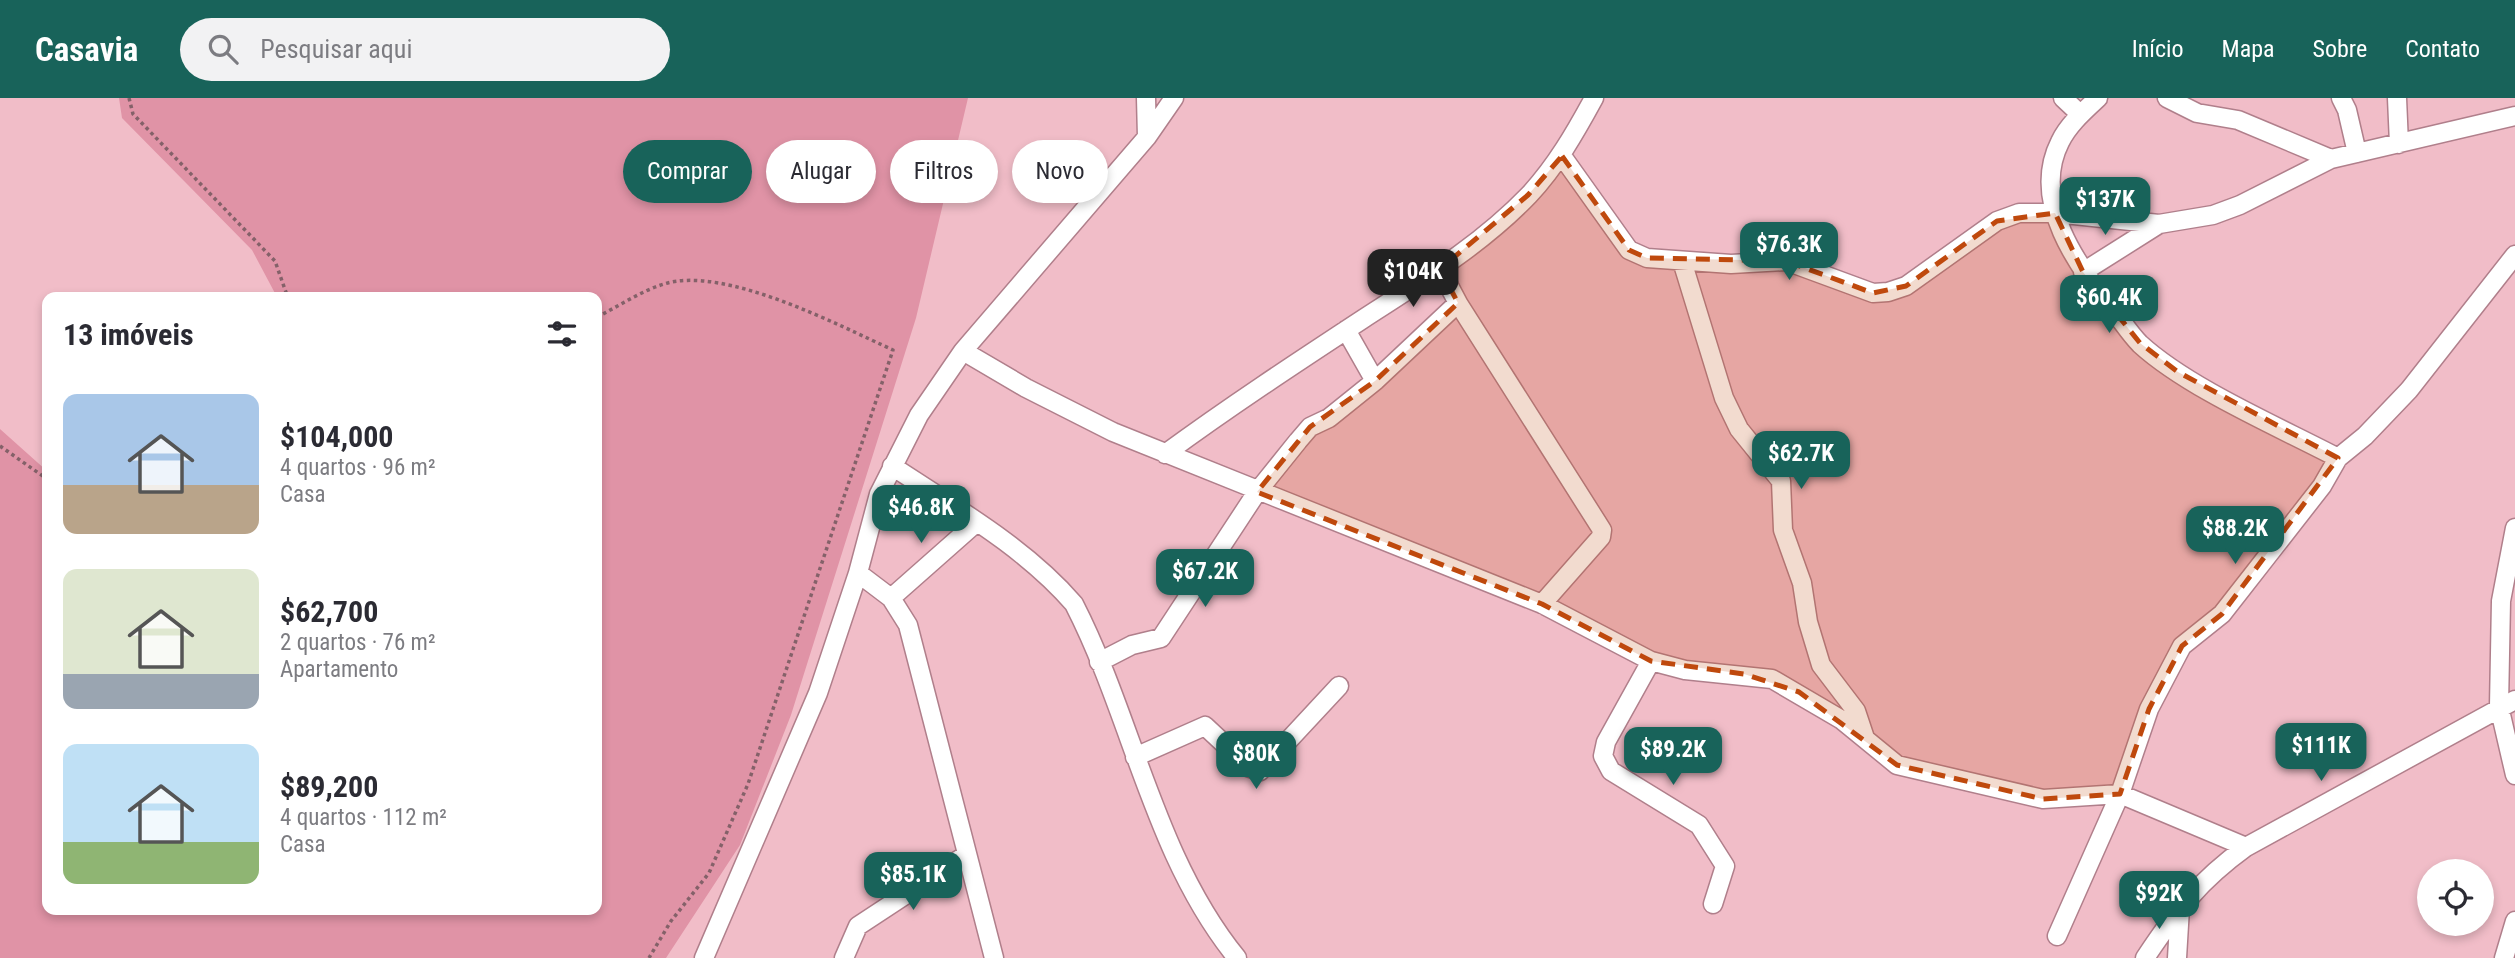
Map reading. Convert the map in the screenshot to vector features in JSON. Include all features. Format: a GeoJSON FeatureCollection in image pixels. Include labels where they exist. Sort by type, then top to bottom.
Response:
{"type":"FeatureCollection","features":[{"type":"Feature","properties":{"kind":"street"},"geometry":{"type":"LineString","coordinates":[[1146,98],[1147,137]]}},
{"type":"Feature","properties":{"kind":"street"},"geometry":{"type":"LineString","coordinates":[[704,958],[818,693],[858,573],[879,494],[919,415],[963,351],[1147,137],[1174,98]]}},
{"type":"Feature","properties":{"kind":"street"},"geometry":{"type":"LineString","coordinates":[[1165,454],[1236,402],[1440,269],[1520,203],[1562,156],[1594,98]]}},
{"type":"Feature","properties":{"kind":"street"},"geometry":{"type":"LineString","coordinates":[[2063,98],[2080,114]]}},
{"type":"Feature","properties":{"kind":"street"},"geometry":{"type":"LineString","coordinates":[[2098,98],[2080,114],[2060,142],[2052,167],[2055,213],[2083,272],[2140,343],[2178,372],[2338,458]]}},
{"type":"Feature","properties":{"kind":"street"},"geometry":{"type":"LineString","coordinates":[[2167,98],[2197,113],[2238,120],[2331,159]]}},
{"type":"Feature","properties":{"kind":"street"},"geometry":{"type":"LineString","coordinates":[[2341,98],[2347,110],[2357,153]]}},
{"type":"Feature","properties":{"kind":"street"},"geometry":{"type":"LineString","coordinates":[[2397,98],[2399,144]]}},
{"type":"Feature","properties":{"kind":"street"},"geometry":{"type":"LineString","coordinates":[[1562,156],[1629,250],[1647,258],[1731,264],[1786,261],[1873,293],[1888,292],[1906,286],[1997,220],[2019,213],[2055,213],[2159,223],[2213,215],[2240,205],[2331,159],[2515,116]]}},
{"type":"Feature","properties":{"kind":"street"},"geometry":{"type":"LineString","coordinates":[[2083,272],[2159,223]]}},
{"type":"Feature","properties":{"kind":"street"},"geometry":{"type":"LineString","coordinates":[[2057,936],[2120,794],[2149,709],[2182,646],[2222,614],[2322,486],[2338,458],[2365,436],[2409,390],[2515,255]]}},
{"type":"Feature","properties":{"kind":"street"},"geometry":{"type":"LineString","coordinates":[[1682,261],[1724,398],[1739,429],[1781,481],[1783,530],[1802,583],[1808,622],[1822,665],[1856,711],[1865,738]]}},
{"type":"Feature","properties":{"kind":"street"},"geometry":{"type":"LineString","coordinates":[[1440,269],[1458,303],[1602,530],[1601,537],[1542,604]]}},
{"type":"Feature","properties":{"kind":"street"},"geometry":{"type":"LineString","coordinates":[[1098,662],[1132,645],[1161,638],[1257,492],[1310,427],[1329,418],[1375,381],[1458,303]]}},
{"type":"Feature","properties":{"kind":"street"},"geometry":{"type":"LineString","coordinates":[[1346,330],[1375,381]]}},
{"type":"Feature","properties":{"kind":"street"},"geometry":{"type":"LineString","coordinates":[[963,351],[1026,388],[1113,432],[1257,492],[1542,604],[1651,661],[1685,670],[1772,679],[1799,692],[1865,738],[1897,765],[2043,799],[2120,794],[2246,846]]}},
{"type":"Feature","properties":{"kind":"street"},"geometry":{"type":"LineString","coordinates":[[892,466],[977,522],[1060,588],[1078,612],[1135,757],[1198,902],[1216,933],[1237,958]]}},
{"type":"Feature","properties":{"kind":"street"},"geometry":{"type":"LineString","coordinates":[[891,598],[977,522]]}},
{"type":"Feature","properties":{"kind":"street"},"geometry":{"type":"LineString","coordinates":[[2515,528],[2501,601],[2507,703],[2515,775]]}},
{"type":"Feature","properties":{"kind":"street"},"geometry":{"type":"LineString","coordinates":[[858,573],[891,598],[908,625],[965,855],[994,958]]}},
{"type":"Feature","properties":{"kind":"street"},"geometry":{"type":"LineString","coordinates":[[1651,661],[1606,742],[1603,756],[1611,771],[1703,830],[1725,866],[1713,904]]}},
{"type":"Feature","properties":{"kind":"street"},"geometry":{"type":"LineString","coordinates":[[1135,757],[1205,726],[1250,768],[1260,771],[1339,686]]}},
{"type":"Feature","properties":{"kind":"street"},"geometry":{"type":"LineString","coordinates":[[2145,958],[2181,904],[2217,868],[2246,846],[2507,703]]}},
{"type":"Feature","properties":{"kind":"street"},"geometry":{"type":"LineString","coordinates":[[844,958],[858,926],[965,855]]}},
{"type":"Feature","properties":{"kind":"street"},"geometry":{"type":"LineString","coordinates":[[2177,958],[2181,904]]}},
{"type":"Feature","properties":{"kind":"street"},"geometry":{"type":"LineString","coordinates":[[2504,958],[2515,921]]}},
{"type":"Feature","properties":{"kind":"path"},"geometry":{"type":"LineString","coordinates":[[129,98],[133,114],[275,261],[286,292]]}},
{"type":"Feature","properties":{"kind":"path"},"geometry":{"type":"LineString","coordinates":[[602,315],[666,283],[704,281],[785,301],[893,350],[748,784],[709,873],[671,921],[649,958]]}},
{"type":"Feature","properties":{"kind":"path"},"geometry":{"type":"LineString","coordinates":[[0,446],[42,475]]}},
{"type":"Feature","properties":{"kind":"highlighted area"},"geometry":{"type":"Polygon","coordinates":[[[1562,156],[1629,250],[1647,258],[1786,261],[1873,293],[1906,286],[1997,221],[2055,213],[2083,272],[2140,343],[2178,372],[2338,458],[2222,614],[2182,646],[2149,709],[2120,794],[2043,799],[1897,765],[1799,692],[1744,674],[1651,661],[1542,604],[1257,492],[1310,427],[1375,381],[1458,303],[1440,269],[1528,195],[1562,156]]]}},
{"type":"Feature","properties":{"kind":"shaded area"},"geometry":{"type":"Polygon","coordinates":[[[119,98],[968,98],[958,140],[890,140],[890,203],[943,203],[916,318],[791,715],[740,845],[666,958],[0,958],[0,429],[42,467],[42,915],[602,915],[602,292],[274,292],[252,250],[122,118],[119,98]]]}}]}
